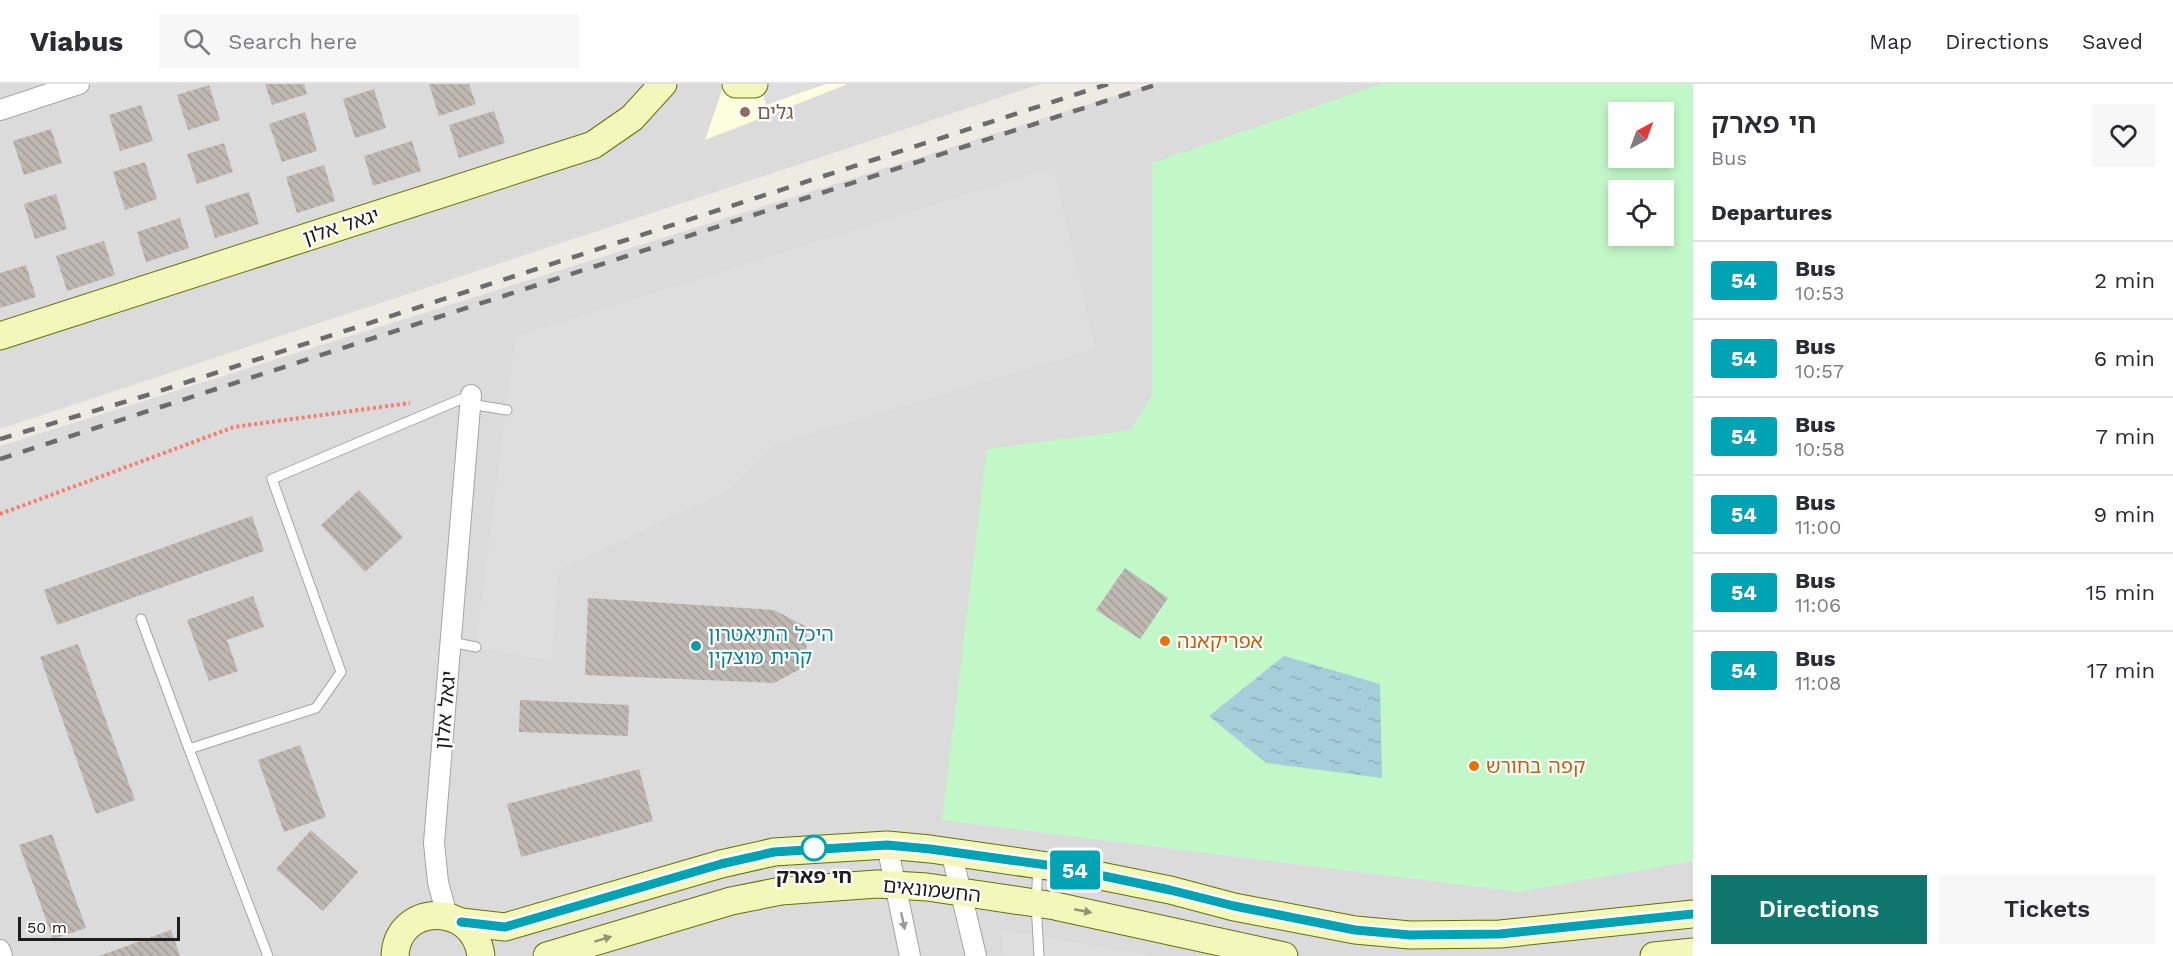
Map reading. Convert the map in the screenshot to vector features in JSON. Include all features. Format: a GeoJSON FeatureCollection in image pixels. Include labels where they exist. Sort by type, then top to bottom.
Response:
{"type":"FeatureCollection","features":[{"type":"Feature","properties":{"kind":"street"},"geometry":{"type":"LineString","coordinates":[[0,110],[79,84]]}},
{"type":"Feature","properties":{"kind":"street","name":"יגאל אלון"},"geometry":{"type":"LineString","coordinates":[[0,336],[593,145],[632,118],[663,84]]}},
{"type":"Feature","properties":{"kind":"street"},"geometry":{"type":"LineString","coordinates":[[736,84],[754,84]]}},
{"type":"Feature","properties":{"kind":"street","name":"יגאל אלון"},"geometry":{"type":"LineString","coordinates":[[454,919],[438,882],[434,843],[470,399]]}},
{"type":"Feature","properties":{"kind":"street"},"geometry":{"type":"LineString","coordinates":[[887,845],[910,956]]}},
{"type":"Feature","properties":{"kind":"street","name":"החשמונאים"},"geometry":{"type":"LineString","coordinates":[[397,948],[407,928],[419,919],[433,915],[505,927],[721,864],[774,852],[887,845],[951,851],[1038,864],[1128,881],[1312,922],[1355,930],[1410,935],[1500,934],[1693,914]]}},
{"type":"Feature","properties":{"kind":"street"},"geometry":{"type":"LineString","coordinates":[[951,851],[976,956]]}},
{"type":"Feature","properties":{"kind":"street","name":"החשמונאים"},"geometry":{"type":"LineString","coordinates":[[547,956],[731,901],[781,891],[839,885],[895,885],[1036,903],[1110,916],[1284,956]]}},
{"type":"Feature","properties":{"kind":"street"},"geometry":{"type":"LineString","coordinates":[[454,919],[471,930],[478,941],[481,956]]}},
{"type":"Feature","properties":{"kind":"street"},"geometry":{"type":"LineString","coordinates":[[377,956],[397,948]]}},
{"type":"Feature","properties":{"kind":"street"},"geometry":{"type":"LineString","coordinates":[[0,950],[2,956]]}},
{"type":"Feature","properties":{"kind":"street"},"geometry":{"type":"LineString","coordinates":[[1654,956],[1693,952]]}},
{"type":"Feature","properties":{"kind":"lane"},"geometry":{"type":"LineString","coordinates":[[189,749],[316,708],[341,672],[272,479],[470,399],[507,410]]}},
{"type":"Feature","properties":{"kind":"lane"},"geometry":{"type":"LineString","coordinates":[[141,619],[268,956]]}},
{"type":"Feature","properties":{"kind":"lane"},"geometry":{"type":"LineString","coordinates":[[451,642],[476,647]]}},
{"type":"Feature","properties":{"kind":"lane"},"geometry":{"type":"LineString","coordinates":[[1038,864],[1036,903],[1039,956]]}},
{"type":"Feature","properties":{"kind":"path"},"geometry":{"type":"LineString","coordinates":[[0,514],[234,427],[412,403]]}},
{"type":"Feature","properties":{"kind":"shaded area"},"geometry":{"type":"Polygon","coordinates":[[[0,84],[1041,84],[0,429],[0,84]]]}},
{"type":"Feature","properties":{"kind":"shaded area","name":"גלים"},"geometry":{"type":"Polygon","coordinates":[[[724,84],[848,84],[705,140],[724,84]]]}},
{"type":"Feature","properties":{"kind":"shaded area"},"geometry":{"type":"Polygon","coordinates":[[[759,84],[826,84],[766,105],[759,84]]]}},
{"type":"Feature","properties":{"kind":"shaded area"},"geometry":{"type":"Polygon","coordinates":[[[1153,84],[1693,84],[1693,956],[0,956],[0,446],[1153,84]]]}},
{"type":"Feature","properties":{"kind":"shaded area"},"geometry":{"type":"Polygon","coordinates":[[[1053,167],[1095,349],[774,445],[725,492],[558,570],[551,661],[476,647],[516,336],[1053,167]]]}},
{"type":"Feature","properties":{"kind":"shaded area"},"geometry":{"type":"Polygon","coordinates":[[[1001,930],[1155,956],[1004,956],[1001,930]]]}},
{"type":"Feature","properties":{"kind":"green space"},"geometry":{"type":"Polygon","coordinates":[[[1381,84],[1693,84],[1693,861],[1519,892],[942,820],[987,449],[1131,430],[1152,396],[1152,163],[1381,84]]]}},
{"type":"Feature","properties":{"kind":"water"},"geometry":{"type":"Polygon","coordinates":[[[1284,656],[1380,684],[1382,778],[1266,763],[1209,716],[1284,656]]]}},
{"type":"Feature","properties":{"kind":"building"},"geometry":{"type":"Polygon","coordinates":[[[265,84],[304,84],[307,94],[272,105],[265,84]]]}},
{"type":"Feature","properties":{"kind":"building"},"geometry":{"type":"Polygon","coordinates":[[[429,84],[469,84],[476,104],[439,116],[429,84]]]}},
{"type":"Feature","properties":{"kind":"building"},"geometry":{"type":"Polygon","coordinates":[[[209,85],[220,120],[188,130],[177,95],[209,85]]]}},
{"type":"Feature","properties":{"kind":"building"},"geometry":{"type":"Polygon","coordinates":[[[374,89],[386,128],[355,138],[343,99],[374,89]]]}},
{"type":"Feature","properties":{"kind":"building"},"geometry":{"type":"Polygon","coordinates":[[[141,105],[153,141],[120,151],[109,115],[141,105]]]}},
{"type":"Feature","properties":{"kind":"building"},"geometry":{"type":"Polygon","coordinates":[[[494,111],[505,143],[459,158],[449,125],[494,111]]]}},
{"type":"Feature","properties":{"kind":"building"},"geometry":{"type":"Polygon","coordinates":[[[305,112],[317,151],[282,162],[269,124],[305,112]]]}},
{"type":"Feature","properties":{"kind":"building"},"geometry":{"type":"Polygon","coordinates":[[[51,129],[62,163],[24,175],[13,141],[51,129]]]}},
{"type":"Feature","properties":{"kind":"building"},"geometry":{"type":"Polygon","coordinates":[[[412,141],[421,171],[373,186],[364,156],[412,141]]]}},
{"type":"Feature","properties":{"kind":"building"},"geometry":{"type":"Polygon","coordinates":[[[224,143],[233,172],[197,184],[187,154],[224,143]]]}},
{"type":"Feature","properties":{"kind":"building"},"geometry":{"type":"Polygon","coordinates":[[[145,162],[157,199],[125,210],[113,172],[145,162]]]}},
{"type":"Feature","properties":{"kind":"building"},"geometry":{"type":"Polygon","coordinates":[[[324,165],[335,201],[297,213],[286,177],[324,165]]]}},
{"type":"Feature","properties":{"kind":"building"},"geometry":{"type":"Polygon","coordinates":[[[249,192],[259,224],[215,238],[205,206],[249,192]]]}},
{"type":"Feature","properties":{"kind":"building"},"geometry":{"type":"Polygon","coordinates":[[[56,194],[67,229],[35,239],[24,204],[56,194]]]}},
{"type":"Feature","properties":{"kind":"building"},"geometry":{"type":"Polygon","coordinates":[[[180,218],[189,248],[146,262],[137,232],[180,218]]]}},
{"type":"Feature","properties":{"kind":"building"},"geometry":{"type":"Polygon","coordinates":[[[104,241],[115,275],[67,291],[56,256],[104,241]]]}},
{"type":"Feature","properties":{"kind":"building"},"geometry":{"type":"Polygon","coordinates":[[[26,265],[36,297],[0,308],[0,273],[26,265]]]}},
{"type":"Feature","properties":{"kind":"building"},"geometry":{"type":"Polygon","coordinates":[[[359,490],[403,537],[365,572],[321,525],[359,490]]]}},
{"type":"Feature","properties":{"kind":"building"},"geometry":{"type":"Polygon","coordinates":[[[252,516],[264,551],[57,625],[44,590],[252,516]]]}},
{"type":"Feature","properties":{"kind":"building"},"geometry":{"type":"Polygon","coordinates":[[[1125,568],[1168,598],[1140,639],[1096,610],[1125,568]]]}},
{"type":"Feature","properties":{"kind":"building"},"geometry":{"type":"Polygon","coordinates":[[[253,596],[264,627],[227,640],[238,671],[209,681],[187,620],[253,596]]]}},
{"type":"Feature","properties":{"kind":"building","name":"היכל התיאטרון קרית מוצקין"},"geometry":{"type":"Polygon","coordinates":[[[588,598],[774,610],[807,627],[806,666],[774,683],[585,675],[588,598]]]}},
{"type":"Feature","properties":{"kind":"building"},"geometry":{"type":"Polygon","coordinates":[[[78,644],[135,800],[96,814],[40,657],[78,644]]]}},
{"type":"Feature","properties":{"kind":"building"},"geometry":{"type":"Polygon","coordinates":[[[520,700],[629,705],[628,736],[519,732],[520,700]]]}},
{"type":"Feature","properties":{"kind":"building"},"geometry":{"type":"Polygon","coordinates":[[[300,745],[326,817],[284,832],[258,760],[300,745]]]}},
{"type":"Feature","properties":{"kind":"building"},"geometry":{"type":"Polygon","coordinates":[[[639,769],[653,821],[521,857],[507,804],[639,769]]]}},
{"type":"Feature","properties":{"kind":"building"},"geometry":{"type":"Polygon","coordinates":[[[311,830],[358,872],[323,911],[276,869],[311,830]]]}},
{"type":"Feature","properties":{"kind":"building"},"geometry":{"type":"Polygon","coordinates":[[[52,834],[86,928],[53,939],[19,845],[52,834]]]}},
{"type":"Feature","properties":{"kind":"building"},"geometry":{"type":"Polygon","coordinates":[[[171,930],[180,956],[99,956],[171,930]]]}},
{"type":"Feature","properties":{"kind":"railway"},"geometry":{"type":"LineString","coordinates":[[0,439],[141,397],[1108,84]]}},
{"type":"Feature","properties":{"kind":"railway"},"geometry":{"type":"LineString","coordinates":[[0,459],[1158,84]]}},
{"type":"Feature","properties":{"kind":"bus line","name":"54"},"geometry":{"type":"LineString","coordinates":[[461,922],[505,927],[721,864],[774,852],[887,845],[1061,867],[1234,906],[1355,930],[1410,935],[1500,934],[1693,914]]}},
{"type":"Feature","properties":{"kind":"place","name":"גלים"},"geometry":{"type":"Point","coordinates":[745,112]}},
{"type":"Feature","properties":{"kind":"place","name":"אפריקאנה"},"geometry":{"type":"Point","coordinates":[1165,641]}},
{"type":"Feature","properties":{"kind":"place","name":"היכל התיאטרון קרית מוצקין"},"geometry":{"type":"Point","coordinates":[696,646]}},
{"type":"Feature","properties":{"kind":"place","name":"קפה בחורש"},"geometry":{"type":"Point","coordinates":[1474,766]}},
{"type":"Feature","properties":{"kind":"place","name":"חי פארק"},"geometry":{"type":"Point","coordinates":[814,848]}}]}
